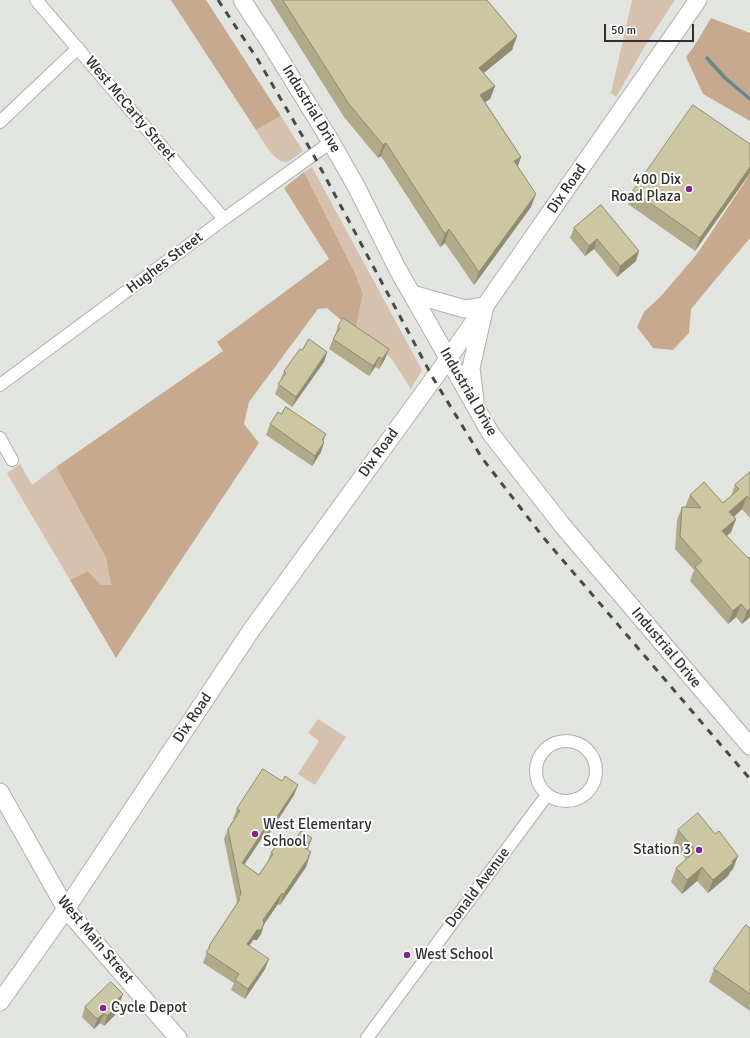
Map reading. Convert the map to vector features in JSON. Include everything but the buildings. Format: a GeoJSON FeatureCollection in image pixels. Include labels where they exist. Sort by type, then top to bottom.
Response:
{"type":"FeatureCollection","features":[{"type":"Feature","properties":{"kind":"main road","name":"Industrial Drive"},"geometry":{"type":"LineString","coordinates":[[242,0],[268,38],[331,142],[357,188],[397,268],[491,434],[562,525],[750,746]]}},
{"type":"Feature","properties":{"kind":"main road","name":"Dix Road"},"geometry":{"type":"LineString","coordinates":[[0,1002],[66,909],[252,629],[448,359],[698,0]]}},
{"type":"Feature","properties":{"kind":"main road"},"geometry":{"type":"LineString","coordinates":[[412,294],[465,309],[485,306],[471,368],[476,408]]}},
{"type":"Feature","properties":{"kind":"main road","name":"West Main Street"},"geometry":{"type":"LineString","coordinates":[[0,792],[66,909],[178,1038]]}},
{"type":"Feature","properties":{"kind":"street","name":"West McCarty Street"},"geometry":{"type":"LineString","coordinates":[[36,0],[224,219]]}},
{"type":"Feature","properties":{"kind":"street"},"geometry":{"type":"LineString","coordinates":[[0,122],[78,48]]}},
{"type":"Feature","properties":{"kind":"street","name":"Hughes Street"},"geometry":{"type":"LineString","coordinates":[[0,386],[224,219],[331,142]]}},
{"type":"Feature","properties":{"kind":"street"},"geometry":{"type":"LineString","coordinates":[[0,438],[12,460]]}},
{"type":"Feature","properties":{"kind":"street"},"geometry":{"type":"LineString","coordinates":[[562,742],[576,743],[584,747],[591,754],[595,763],[596,772],[594,782],[590,790],[582,797],[564,802],[555,800],[547,795],[540,788],[536,779],[535,770],[537,761],[542,752],[549,746],[562,742]]}},
{"type":"Feature","properties":{"kind":"street","name":"Donald Avenue"},"geometry":{"type":"LineString","coordinates":[[366,1038],[547,795]]}},
{"type":"Feature","properties":{"kind":"shaded area"},"geometry":{"type":"Polygon","coordinates":[[[171,0],[206,0],[281,116],[256,130],[171,0]]]}},
{"type":"Feature","properties":{"kind":"shaded area"},"geometry":{"type":"Polygon","coordinates":[[[632,0],[675,0],[645,46],[616,97],[611,93],[632,0]]]}},
{"type":"Feature","properties":{"kind":"shaded area"},"geometry":{"type":"Polygon","coordinates":[[[711,18],[750,33],[750,121],[703,94],[686,57],[711,18]]]}},
{"type":"Feature","properties":{"kind":"shaded area"},"geometry":{"type":"Polygon","coordinates":[[[281,116],[303,151],[293,159],[286,162],[277,159],[273,155],[256,130],[281,116]]]}},
{"type":"Feature","properties":{"kind":"shaded area"},"geometry":{"type":"Polygon","coordinates":[[[312,167],[422,370],[411,389],[391,358],[355,332],[363,294],[355,273],[304,172],[312,167]]]}},
{"type":"Feature","properties":{"kind":"shaded area"},"geometry":{"type":"Polygon","coordinates":[[[304,172],[355,273],[363,294],[355,332],[327,308],[318,309],[249,402],[244,424],[259,443],[116,658],[70,580],[88,571],[101,585],[111,585],[106,558],[56,467],[223,351],[217,342],[329,259],[284,188],[304,172]]]}},
{"type":"Feature","properties":{"kind":"shaded area"},"geometry":{"type":"Polygon","coordinates":[[[750,174],[750,238],[691,309],[689,333],[673,350],[653,348],[637,327],[644,312],[661,296],[697,254],[750,174]]]}},
{"type":"Feature","properties":{"kind":"shaded area"},"geometry":{"type":"Polygon","coordinates":[[[20,464],[32,485],[56,467],[106,558],[111,585],[101,585],[88,571],[70,580],[7,473],[20,464]]]}},
{"type":"Feature","properties":{"kind":"shaded area"},"geometry":{"type":"Polygon","coordinates":[[[318,719],[346,737],[315,785],[298,774],[319,741],[308,733],[318,719]]]}},
{"type":"Feature","properties":{"kind":"waterway"},"geometry":{"type":"LineString","coordinates":[[707,58],[725,78],[750,99]]}},
{"type":"Feature","properties":{"kind":"railway"},"geometry":{"type":"LineString","coordinates":[[218,0],[258,60],[313,154],[433,378],[482,458],[543,537],[750,779]]}},
{"type":"Feature","properties":{"kind":"place","name":"400 Dix Road Plaza"},"geometry":{"type":"Point","coordinates":[689,189]}},
{"type":"Feature","properties":{"kind":"place","name":"West Elementary School"},"geometry":{"type":"Point","coordinates":[255,834]}},
{"type":"Feature","properties":{"kind":"place","name":"Station 3"},"geometry":{"type":"Point","coordinates":[699,850]}},
{"type":"Feature","properties":{"kind":"place","name":"West School"},"geometry":{"type":"Point","coordinates":[407,955]}},
{"type":"Feature","properties":{"kind":"place","name":"Cycle Depot"},"geometry":{"type":"Point","coordinates":[103,1008]}}]}
